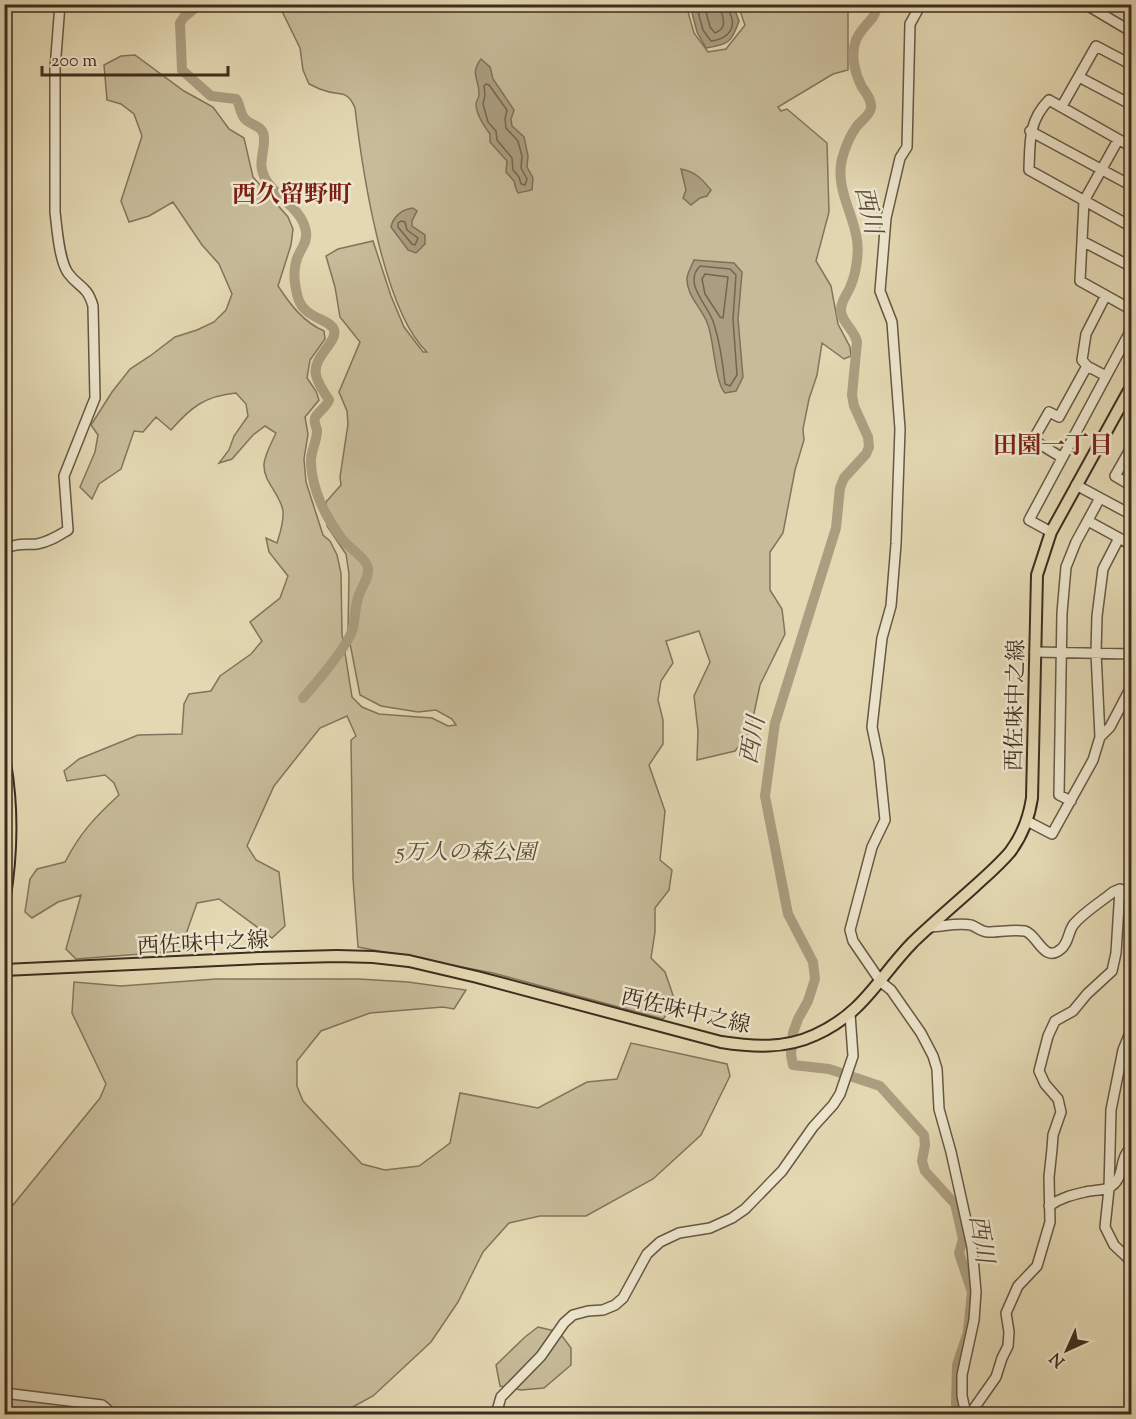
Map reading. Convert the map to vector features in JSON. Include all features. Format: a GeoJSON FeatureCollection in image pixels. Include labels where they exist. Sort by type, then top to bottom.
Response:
{"type":"FeatureCollection","features":[{"type":"Feature","properties":{"kind":"main road","name":"西佐味中之線"},"geometry":{"type":"LineString","coordinates":[[4,970],[337,956],[373,957],[409,962],[507,985],[721,1042],[779,1046],[798,1042],[833,1026],[850,1014],[929,927],[996,867],[1009,852],[1027,821],[1032,798],[1037,575],[1051,532],[1131,385]]}},
{"type":"Feature","properties":{"kind":"main road"},"geometry":{"type":"LineString","coordinates":[[4,757],[9,787],[10,834],[9,874],[4,902]]}},
{"type":"Feature","properties":{"kind":"street"},"geometry":{"type":"LineString","coordinates":[[4,549],[15,543],[38,544],[51,540],[68,530],[64,476],[95,398],[93,306],[89,293],[66,271],[55,212],[55,69],[60,4]]}},
{"type":"Feature","properties":{"kind":"street"},"geometry":{"type":"LineString","coordinates":[[921,4],[910,24],[907,147],[900,158],[886,218],[880,291],[892,322],[900,429],[896,544],[891,606],[882,638],[872,727],[879,761],[885,820],[872,847],[850,930],[853,941],[881,982],[891,990],[921,1033],[937,1069],[939,1109],[972,1247],[975,1281],[974,1320],[962,1375],[962,1396],[968,1414]]}},
{"type":"Feature","properties":{"kind":"street"},"geometry":{"type":"LineString","coordinates":[[1085,4],[1131,32]]}},
{"type":"Feature","properties":{"kind":"street"},"geometry":{"type":"LineString","coordinates":[[1062,106],[1096,46],[1131,65]]}},
{"type":"Feature","properties":{"kind":"street"},"geometry":{"type":"LineString","coordinates":[[1079,77],[1131,105]]}},
{"type":"Feature","properties":{"kind":"street"},"geometry":{"type":"LineString","coordinates":[[1131,147],[1048,100],[1043,105],[1030,131],[1029,170],[1131,227]]}},
{"type":"Feature","properties":{"kind":"street"},"geometry":{"type":"LineString","coordinates":[[1030,131],[1131,186]]}},
{"type":"Feature","properties":{"kind":"street"},"geometry":{"type":"LineString","coordinates":[[1118,140],[1084,201],[1080,281],[1131,310]]}},
{"type":"Feature","properties":{"kind":"street"},"geometry":{"type":"LineString","coordinates":[[1082,241],[1131,267]]}},
{"type":"Feature","properties":{"kind":"street"},"geometry":{"type":"LineString","coordinates":[[1105,297],[1086,334],[1082,360],[1087,366],[1106,376]]}},
{"type":"Feature","properties":{"kind":"street"},"geometry":{"type":"LineString","coordinates":[[1051,532],[1029,520],[1131,328]]}},
{"type":"Feature","properties":{"kind":"street"},"geometry":{"type":"LineString","coordinates":[[1061,457],[1033,440],[1049,412],[1059,417],[1087,366]]}},
{"type":"Feature","properties":{"kind":"street"},"geometry":{"type":"LineString","coordinates":[[1131,446],[1115,476],[1131,486]]}},
{"type":"Feature","properties":{"kind":"street"},"geometry":{"type":"LineString","coordinates":[[1076,485],[1131,515]]}},
{"type":"Feature","properties":{"kind":"street"},"geometry":{"type":"LineString","coordinates":[[1071,801],[1059,795],[1062,613],[1066,567],[1076,542],[1100,498]]}},
{"type":"Feature","properties":{"kind":"street"},"geometry":{"type":"LineString","coordinates":[[1088,521],[1131,545]]}},
{"type":"Feature","properties":{"kind":"street"},"geometry":{"type":"LineString","coordinates":[[1027,821],[1052,834],[1094,760],[1100,737],[1096,653],[1097,616],[1103,569],[1119,538]]}},
{"type":"Feature","properties":{"kind":"street"},"geometry":{"type":"LineString","coordinates":[[1035,652],[1131,654]]}},
{"type":"Feature","properties":{"kind":"street"},"geometry":{"type":"LineString","coordinates":[[1100,737],[1110,727],[1131,685]]}},
{"type":"Feature","properties":{"kind":"street"},"geometry":{"type":"LineString","coordinates":[[968,1414],[996,1377],[1008,1346],[1009,1332],[1006,1313],[1018,1287],[1037,1266],[1050,1222],[1049,1176],[1053,1135],[1061,1112],[1058,1099],[1045,1084],[1039,1071],[1048,1036],[1054,1021],[1073,1011],[1112,970],[1116,953],[1120,890]]}},
{"type":"Feature","properties":{"kind":"street"},"geometry":{"type":"LineString","coordinates":[[929,927],[959,924],[985,932],[1023,931],[1030,933],[1042,949],[1055,952],[1062,949],[1067,942],[1073,925],[1113,892],[1120,890],[1131,894]]}},
{"type":"Feature","properties":{"kind":"street"},"geometry":{"type":"LineString","coordinates":[[496,1414],[501,1397],[541,1356],[564,1323],[573,1315],[603,1310],[615,1305],[623,1298],[647,1254],[660,1242],[679,1233],[710,1228],[732,1218],[746,1209],[782,1171],[840,1094],[853,1056],[850,1014]]}},
{"type":"Feature","properties":{"kind":"street"},"geometry":{"type":"LineString","coordinates":[[1131,1028],[1123,1050],[1111,1110],[1105,1227],[1114,1245],[1131,1262]]}},
{"type":"Feature","properties":{"kind":"street"},"geometry":{"type":"LineString","coordinates":[[1049,1206],[1059,1199],[1087,1191],[1108,1189],[1117,1181],[1122,1171],[1122,1161],[1128,1151],[1131,1151]]}},
{"type":"Feature","properties":{"kind":"street"},"geometry":{"type":"LineString","coordinates":[[4,1393],[102,1405],[109,1414]]}},
{"type":"Feature","properties":{"kind":"green space","name":"5万人の森公園"},"geometry":{"type":"Polygon","coordinates":[[[279,5],[686,5],[694,33],[708,52],[726,49],[745,25],[738,5],[848,5],[848,70],[833,74],[778,107],[781,111],[787,109],[827,143],[829,212],[816,261],[831,286],[838,324],[850,347],[851,356],[844,359],[822,343],[817,375],[803,429],[804,440],[795,470],[783,533],[770,552],[770,590],[782,609],[785,634],[760,685],[750,732],[735,751],[697,760],[698,731],[694,696],[710,662],[699,631],[666,641],[673,663],[661,681],[658,700],[663,720],[663,744],[649,765],[665,811],[660,860],[672,870],[669,890],[655,908],[655,932],[651,958],[665,972],[676,1004],[663,1019],[493,973],[358,947],[353,878],[351,740],[356,736],[347,716],[320,728],[274,786],[247,846],[256,860],[279,872],[285,926],[272,938],[219,899],[197,903],[180,951],[76,959],[66,949],[81,895],[58,902],[32,918],[25,912],[30,879],[37,869],[65,862],[76,842],[119,795],[114,783],[105,775],[67,781],[64,771],[79,759],[138,735],[182,734],[184,704],[189,694],[211,691],[220,676],[251,654],[262,641],[250,622],[280,598],[288,576],[269,552],[266,538],[277,543],[283,519],[279,499],[264,470],[266,456],[276,433],[265,426],[253,435],[232,459],[219,463],[248,416],[246,404],[236,393],[216,397],[199,404],[171,430],[156,417],[143,432],[134,431],[121,469],[99,484],[92,499],[80,487],[95,452],[98,435],[91,425],[130,369],[175,337],[214,322],[226,310],[232,294],[219,264],[202,245],[173,202],[149,216],[129,222],[121,201],[142,136],[134,114],[121,104],[107,100],[104,65],[121,56],[135,55],[184,91],[213,107],[229,129],[244,138],[253,177],[288,217],[293,229],[291,245],[278,286],[303,318],[324,331],[325,339],[310,360],[307,378],[319,400],[305,417],[308,434],[304,459],[306,482],[323,535],[330,541],[337,555],[341,573],[342,634],[352,697],[362,707],[379,714],[432,718],[448,726],[456,725],[452,719],[436,710],[418,712],[381,706],[360,695],[348,633],[349,574],[346,554],[327,526],[326,502],[341,485],[340,477],[348,424],[347,411],[339,392],[360,342],[340,317],[335,287],[326,256],[338,249],[373,241],[404,327],[423,352],[427,352],[412,332],[398,305],[387,273],[369,201],[355,108],[346,95],[329,92],[309,84],[303,70],[300,48],[279,5]]]}},
{"type":"Feature","properties":{"kind":"green space"},"geometry":{"type":"Polygon","coordinates":[[[216,979],[359,979],[408,982],[466,990],[454,1009],[443,1007],[370,1013],[321,1031],[297,1061],[297,1086],[303,1101],[362,1164],[385,1170],[419,1166],[450,1143],[460,1093],[538,1108],[587,1082],[617,1079],[631,1043],[727,1064],[730,1076],[701,1135],[653,1179],[586,1216],[540,1216],[509,1223],[483,1252],[458,1302],[431,1342],[373,1396],[340,1414],[5,1414],[4,1195],[13,1205],[100,1098],[106,1084],[72,1013],[74,982],[121,986],[216,979]]]}},
{"type":"Feature","properties":{"kind":"green space"},"geometry":{"type":"Polygon","coordinates":[[[538,1327],[559,1332],[571,1348],[571,1365],[544,1388],[521,1390],[500,1386],[496,1365],[538,1327]]]}},
{"type":"Feature","properties":{"kind":"water"},"geometry":{"type":"Polygon","coordinates":[[[690,5],[733,5],[739,21],[734,34],[724,44],[706,48],[697,32],[690,5]]]}},
{"type":"Feature","properties":{"kind":"water"},"geometry":{"type":"Polygon","coordinates":[[[481,59],[490,67],[493,79],[514,110],[511,119],[512,126],[524,137],[528,156],[527,167],[533,178],[532,190],[518,193],[514,181],[506,172],[507,161],[490,142],[490,134],[479,116],[476,104],[479,90],[475,73],[481,59]]]}},
{"type":"Feature","properties":{"kind":"water"},"geometry":{"type":"Polygon","coordinates":[[[681,169],[695,174],[705,182],[711,190],[707,196],[691,205],[683,198],[686,190],[681,169]]]}},
{"type":"Feature","properties":{"kind":"water"},"geometry":{"type":"Polygon","coordinates":[[[413,208],[417,211],[412,226],[425,235],[425,244],[416,253],[408,250],[391,227],[399,214],[413,208]]]}},
{"type":"Feature","properties":{"kind":"water"},"geometry":{"type":"Polygon","coordinates":[[[694,260],[734,263],[742,272],[738,319],[743,377],[736,391],[725,393],[722,388],[706,319],[687,285],[687,278],[694,260]]]}},
{"type":"Feature","properties":{"kind":"waterway"},"geometry":{"type":"LineString","coordinates":[[200,4],[180,23],[182,70],[211,96],[236,99],[244,118],[264,134],[261,163],[265,178],[275,192],[294,209],[304,223],[306,232],[306,240],[295,266],[298,298],[306,311],[328,323],[334,330],[332,340],[316,368],[318,382],[329,400],[315,420],[317,431],[311,459],[312,473],[321,503],[336,531],[365,562],[368,573],[357,600],[349,638],[330,666],[303,698]]}},
{"type":"Feature","properties":{"kind":"waterway","name":"西川"},"geometry":{"type":"LineString","coordinates":[[878,4],[874,15],[857,37],[853,54],[857,77],[870,99],[871,108],[850,137],[840,170],[858,251],[854,275],[841,310],[857,342],[852,395],[854,406],[868,437],[869,447],[866,454],[844,478],[840,488],[836,528],[775,723],[765,796],[788,914],[813,962],[815,979],[808,1001],[793,1033],[791,1055],[793,1065],[829,1069],[880,1086],[924,1135],[922,1161],[925,1171],[955,1204],[963,1239],[959,1253],[972,1292],[968,1332],[957,1365],[956,1404],[960,1414]]}},
{"type":"Feature","properties":{"kind":"district","name":"西久留野町"},"geometry":{"type":"Point","coordinates":[292,194]}},
{"type":"Feature","properties":{"kind":"district","name":"田園一丁目"},"geometry":{"type":"Point","coordinates":[1053,445]}}]}
